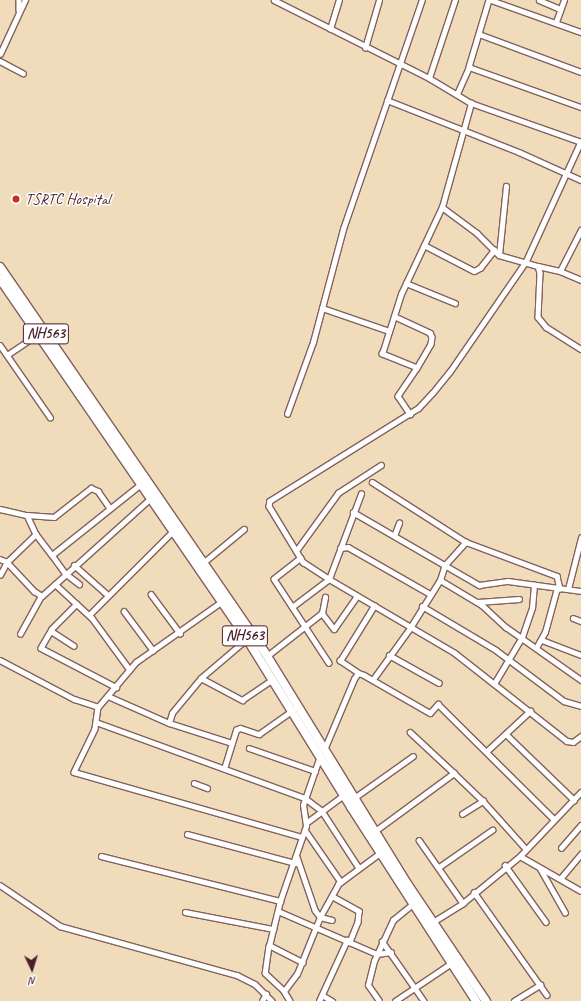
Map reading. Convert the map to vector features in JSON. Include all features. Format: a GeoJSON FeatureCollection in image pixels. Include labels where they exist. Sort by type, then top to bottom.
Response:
{"type":"FeatureCollection","features":[{"type":"Feature","properties":{"kind":"highway","name":"NH563"},"geometry":{"type":"LineString","coordinates":[[0,267],[154,496],[204,563],[250,637],[273,679],[375,831],[486,1001]]}},
{"type":"Feature","properties":{"kind":"highway","name":"NH563"},"geometry":{"type":"LineString","coordinates":[[0,279],[141,484],[154,496],[173,531],[221,602],[267,656],[322,753]]}},
{"type":"Feature","properties":{"kind":"highway","name":"NH563"},"geometry":{"type":"LineString","coordinates":[[349,794],[380,853],[450,964],[476,1001]]}},
{"type":"Feature","properties":{"kind":"street"},"geometry":{"type":"LineString","coordinates":[[19,0],[20,12]]}},
{"type":"Feature","properties":{"kind":"street"},"geometry":{"type":"LineString","coordinates":[[0,54],[25,0]]}},
{"type":"Feature","properties":{"kind":"street"},"geometry":{"type":"LineString","coordinates":[[274,0],[365,48],[429,78],[458,94],[471,104],[581,142],[526,262],[450,372],[419,408],[270,501],[272,513],[300,558],[329,580],[455,653],[567,741],[573,742],[581,736]]}},
{"type":"Feature","properties":{"kind":"street"},"geometry":{"type":"LineString","coordinates":[[330,29],[339,0]]}},
{"type":"Feature","properties":{"kind":"street"},"geometry":{"type":"LineString","coordinates":[[365,48],[379,0]]}},
{"type":"Feature","properties":{"kind":"street"},"geometry":{"type":"LineString","coordinates":[[287,414],[313,342],[341,236],[399,63],[422,0]]}},
{"type":"Feature","properties":{"kind":"street"},"geometry":{"type":"LineString","coordinates":[[429,78],[455,0]]}},
{"type":"Feature","properties":{"kind":"street"},"geometry":{"type":"LineString","coordinates":[[458,94],[469,67],[490,0],[581,32]]}},
{"type":"Feature","properties":{"kind":"street"},"geometry":{"type":"LineString","coordinates":[[539,0],[560,9]]}},
{"type":"Feature","properties":{"kind":"street"},"geometry":{"type":"LineString","coordinates":[[556,22],[564,0]]}},
{"type":"Feature","properties":{"kind":"street"},"geometry":{"type":"LineString","coordinates":[[479,34],[581,72]]}},
{"type":"Feature","properties":{"kind":"street"},"geometry":{"type":"LineString","coordinates":[[0,61],[23,73]]}},
{"type":"Feature","properties":{"kind":"street"},"geometry":{"type":"LineString","coordinates":[[469,67],[581,107]]}},
{"type":"Feature","properties":{"kind":"street"},"geometry":{"type":"LineString","coordinates":[[387,100],[464,132],[519,152],[581,180]]}},
{"type":"Feature","properties":{"kind":"street"},"geometry":{"type":"LineString","coordinates":[[417,368],[382,354],[406,283],[442,207],[471,104]]}},
{"type":"Feature","properties":{"kind":"street"},"geometry":{"type":"LineString","coordinates":[[499,255],[506,186]]}},
{"type":"Feature","properties":{"kind":"street"},"geometry":{"type":"LineString","coordinates":[[442,207],[477,233],[499,255],[560,271],[581,280]]}},
{"type":"Feature","properties":{"kind":"street"},"geometry":{"type":"LineString","coordinates":[[560,271],[579,238],[581,230]]}},
{"type":"Feature","properties":{"kind":"street"},"geometry":{"type":"LineString","coordinates":[[424,245],[474,271],[480,268],[494,250]]}},
{"type":"Feature","properties":{"kind":"street"},"geometry":{"type":"LineString","coordinates":[[538,266],[540,273],[538,317],[546,327],[581,349]]}},
{"type":"Feature","properties":{"kind":"street"},"geometry":{"type":"LineString","coordinates":[[406,283],[455,303]]}},
{"type":"Feature","properties":{"kind":"street"},"geometry":{"type":"LineString","coordinates":[[322,308],[389,331]]}},
{"type":"Feature","properties":{"kind":"street"},"geometry":{"type":"LineString","coordinates":[[394,316],[431,335],[431,344],[398,396],[410,414]]}},
{"type":"Feature","properties":{"kind":"street"},"geometry":{"type":"LineString","coordinates":[[7,355],[38,334]]}},
{"type":"Feature","properties":{"kind":"street"},"geometry":{"type":"LineString","coordinates":[[0,345],[50,417]]}},
{"type":"Feature","properties":{"kind":"street"},"geometry":{"type":"LineString","coordinates":[[296,551],[338,493],[381,465]]}},
{"type":"Feature","properties":{"kind":"street"},"geometry":{"type":"LineString","coordinates":[[372,482],[466,542],[557,576],[558,588],[542,640],[536,648]]}},
{"type":"Feature","properties":{"kind":"street"},"geometry":{"type":"LineString","coordinates":[[52,555],[141,484]]}},
{"type":"Feature","properties":{"kind":"street"},"geometry":{"type":"LineString","coordinates":[[0,509],[26,515],[54,517],[92,488],[98,491],[110,508]]}},
{"type":"Feature","properties":{"kind":"street"},"geometry":{"type":"LineString","coordinates":[[292,606],[329,580],[353,512],[361,494]]}},
{"type":"Feature","properties":{"kind":"street"},"geometry":{"type":"LineString","coordinates":[[20,634],[41,596],[74,565],[154,496]]}},
{"type":"Feature","properties":{"kind":"street"},"geometry":{"type":"LineString","coordinates":[[353,512],[479,585],[508,581],[581,591]]}},
{"type":"Feature","properties":{"kind":"street"},"geometry":{"type":"LineString","coordinates":[[26,515],[36,534],[65,573],[79,584]]}},
{"type":"Feature","properties":{"kind":"street"},"geometry":{"type":"LineString","coordinates":[[394,536],[399,523]]}},
{"type":"Feature","properties":{"kind":"street"},"geometry":{"type":"LineString","coordinates":[[204,563],[244,529]]}},
{"type":"Feature","properties":{"kind":"street"},"geometry":{"type":"LineString","coordinates":[[88,615],[173,531]]}},
{"type":"Feature","properties":{"kind":"street"},"geometry":{"type":"LineString","coordinates":[[0,575],[7,562],[36,534]]}},
{"type":"Feature","properties":{"kind":"street"},"geometry":{"type":"LineString","coordinates":[[568,589],[581,538]]}},
{"type":"Feature","properties":{"kind":"street"},"geometry":{"type":"LineString","coordinates":[[374,678],[410,628],[422,606],[440,580],[445,566],[466,542]]}},
{"type":"Feature","properties":{"kind":"street"},"geometry":{"type":"LineString","coordinates":[[340,548],[348,547],[430,594]]}},
{"type":"Feature","properties":{"kind":"street"},"geometry":{"type":"LineString","coordinates":[[300,558],[274,579],[329,664]]}},
{"type":"Feature","properties":{"kind":"street"},"geometry":{"type":"LineString","coordinates":[[0,559],[7,562],[41,596]]}},
{"type":"Feature","properties":{"kind":"street"},"geometry":{"type":"LineString","coordinates":[[74,565],[108,595]]}},
{"type":"Feature","properties":{"kind":"street"},"geometry":{"type":"LineString","coordinates":[[440,580],[478,602],[536,648],[581,680]]}},
{"type":"Feature","properties":{"kind":"street"},"geometry":{"type":"LineString","coordinates":[[55,584],[88,615],[130,670]]}},
{"type":"Feature","properties":{"kind":"street"},"geometry":{"type":"LineString","coordinates":[[494,684],[508,658],[522,637],[532,608],[534,585]]}},
{"type":"Feature","properties":{"kind":"street"},"geometry":{"type":"LineString","coordinates":[[151,594],[180,632]]}},
{"type":"Feature","properties":{"kind":"street"},"geometry":{"type":"LineString","coordinates":[[322,613],[334,629],[357,596]]}},
{"type":"Feature","properties":{"kind":"street"},"geometry":{"type":"LineString","coordinates":[[267,656],[322,613],[325,597]]}},
{"type":"Feature","properties":{"kind":"street"},"geometry":{"type":"LineString","coordinates":[[478,602],[519,599]]}},
{"type":"Feature","properties":{"kind":"street"},"geometry":{"type":"LineString","coordinates":[[221,602],[153,650],[130,670],[98,707],[96,722],[74,772],[302,838]]}},
{"type":"Feature","properties":{"kind":"street"},"geometry":{"type":"LineString","coordinates":[[77,604],[51,631],[40,646],[41,649],[79,666],[116,687]]}},
{"type":"Feature","properties":{"kind":"street"},"geometry":{"type":"LineString","coordinates":[[374,606],[340,661],[358,673],[374,678],[430,713],[438,704],[554,819]]}},
{"type":"Feature","properties":{"kind":"street"},"geometry":{"type":"LineString","coordinates":[[422,606],[508,658],[564,701],[581,706]]}},
{"type":"Feature","properties":{"kind":"street"},"geometry":{"type":"LineString","coordinates":[[124,611],[153,650]]}},
{"type":"Feature","properties":{"kind":"street"},"geometry":{"type":"LineString","coordinates":[[573,618],[581,621]]}},
{"type":"Feature","properties":{"kind":"street"},"geometry":{"type":"LineString","coordinates":[[51,631],[74,646]]}},
{"type":"Feature","properties":{"kind":"street"},"geometry":{"type":"LineString","coordinates":[[169,723],[172,713],[201,678],[250,637]]}},
{"type":"Feature","properties":{"kind":"street"},"geometry":{"type":"LineString","coordinates":[[542,640],[581,655]]}},
{"type":"Feature","properties":{"kind":"street"},"geometry":{"type":"LineString","coordinates":[[390,655],[439,683]]}},
{"type":"Feature","properties":{"kind":"street"},"geometry":{"type":"LineString","coordinates":[[0,660],[74,699],[98,707]]}},
{"type":"Feature","properties":{"kind":"street"},"geometry":{"type":"LineString","coordinates":[[290,1001],[284,991],[265,973],[269,946],[280,901],[295,863],[305,830],[306,824],[302,809],[305,798],[322,753],[358,673]]}},
{"type":"Feature","properties":{"kind":"street"},"geometry":{"type":"LineString","coordinates":[[201,678],[242,700],[273,679]]}},
{"type":"Feature","properties":{"kind":"street"},"geometry":{"type":"LineString","coordinates":[[108,696],[169,723],[232,743]]}},
{"type":"Feature","properties":{"kind":"street"},"geometry":{"type":"LineString","coordinates":[[224,769],[238,729],[258,734],[293,710]]}},
{"type":"Feature","properties":{"kind":"street"},"geometry":{"type":"LineString","coordinates":[[487,751],[530,711]]}},
{"type":"Feature","properties":{"kind":"street"},"geometry":{"type":"LineString","coordinates":[[96,722],[305,798],[322,811],[359,868]]}},
{"type":"Feature","properties":{"kind":"street"},"geometry":{"type":"LineString","coordinates":[[410,732],[483,801],[526,849]]}},
{"type":"Feature","properties":{"kind":"street"},"geometry":{"type":"LineString","coordinates":[[506,734],[574,800]]}},
{"type":"Feature","properties":{"kind":"street"},"geometry":{"type":"LineString","coordinates":[[249,748],[315,771]]}},
{"type":"Feature","properties":{"kind":"street"},"geometry":{"type":"LineString","coordinates":[[306,824],[322,811],[413,756]]}},
{"type":"Feature","properties":{"kind":"street"},"geometry":{"type":"LineString","coordinates":[[375,831],[454,773]]}},
{"type":"Feature","properties":{"kind":"street"},"geometry":{"type":"LineString","coordinates":[[194,783],[208,788]]}},
{"type":"Feature","properties":{"kind":"street"},"geometry":{"type":"LineString","coordinates":[[434,922],[463,903],[505,865],[520,856],[581,792]]}},
{"type":"Feature","properties":{"kind":"street"},"geometry":{"type":"LineString","coordinates":[[462,814],[483,801]]}},
{"type":"Feature","properties":{"kind":"street"},"geometry":{"type":"LineString","coordinates":[[561,848],[581,825]]}},
{"type":"Feature","properties":{"kind":"street"},"geometry":{"type":"LineString","coordinates":[[305,830],[341,882]]}},
{"type":"Feature","properties":{"kind":"street"},"geometry":{"type":"LineString","coordinates":[[439,867],[492,830]]}},
{"type":"Feature","properties":{"kind":"street"},"geometry":{"type":"LineString","coordinates":[[187,834],[295,863]]}},
{"type":"Feature","properties":{"kind":"street"},"geometry":{"type":"LineString","coordinates":[[419,840],[463,903]]}},
{"type":"Feature","properties":{"kind":"street"},"geometry":{"type":"LineString","coordinates":[[284,991],[291,984],[303,963],[320,917],[341,882],[380,853]]}},
{"type":"Feature","properties":{"kind":"street"},"geometry":{"type":"LineString","coordinates":[[560,879],[581,854]]}},
{"type":"Feature","properties":{"kind":"street"},"geometry":{"type":"LineString","coordinates":[[101,856],[280,901]]}},
{"type":"Feature","properties":{"kind":"street"},"geometry":{"type":"LineString","coordinates":[[520,856],[580,890]]}},
{"type":"Feature","properties":{"kind":"street"},"geometry":{"type":"LineString","coordinates":[[297,857],[320,917]]}},
{"type":"Feature","properties":{"kind":"street"},"geometry":{"type":"LineString","coordinates":[[505,865],[546,922]]}},
{"type":"Feature","properties":{"kind":"street"},"geometry":{"type":"LineString","coordinates":[[540,868],[565,912]]}},
{"type":"Feature","properties":{"kind":"street"},"geometry":{"type":"LineString","coordinates":[[0,885],[60,926],[237,975],[255,984],[272,1001]]}},
{"type":"Feature","properties":{"kind":"street"},"geometry":{"type":"LineString","coordinates":[[474,892],[547,995]]}},
{"type":"Feature","properties":{"kind":"street"},"geometry":{"type":"LineString","coordinates":[[319,1001],[358,922],[359,912],[332,896]]}},
{"type":"Feature","properties":{"kind":"street"},"geometry":{"type":"LineString","coordinates":[[379,1001],[368,982],[377,954],[393,920],[413,904]]}},
{"type":"Feature","properties":{"kind":"street"},"geometry":{"type":"LineString","coordinates":[[278,910],[377,954],[391,952]]}},
{"type":"Feature","properties":{"kind":"street"},"geometry":{"type":"LineString","coordinates":[[185,912],[273,929]]}},
{"type":"Feature","properties":{"kind":"street"},"geometry":{"type":"LineString","coordinates":[[320,917],[332,920]]}},
{"type":"Feature","properties":{"kind":"street"},"geometry":{"type":"LineString","coordinates":[[382,941],[424,1001]]}},
{"type":"Feature","properties":{"kind":"street"},"geometry":{"type":"LineString","coordinates":[[269,946],[303,963]]}},
{"type":"Feature","properties":{"kind":"street"},"geometry":{"type":"LineString","coordinates":[[395,1001],[450,964]]}},
{"type":"Feature","properties":{"kind":"street"},"geometry":{"type":"LineString","coordinates":[[514,1001],[540,985]]}},
{"type":"Feature","properties":{"kind":"street"},"geometry":{"type":"LineString","coordinates":[[262,1001],[266,994]]}},
{"type":"Feature","properties":{"kind":"street"},"geometry":{"type":"LineString","coordinates":[[322,995],[332,1001]]}},
{"type":"Feature","properties":{"kind":"place","name":"TSRTC Hospital"},"geometry":{"type":"Point","coordinates":[16,199]}}]}
